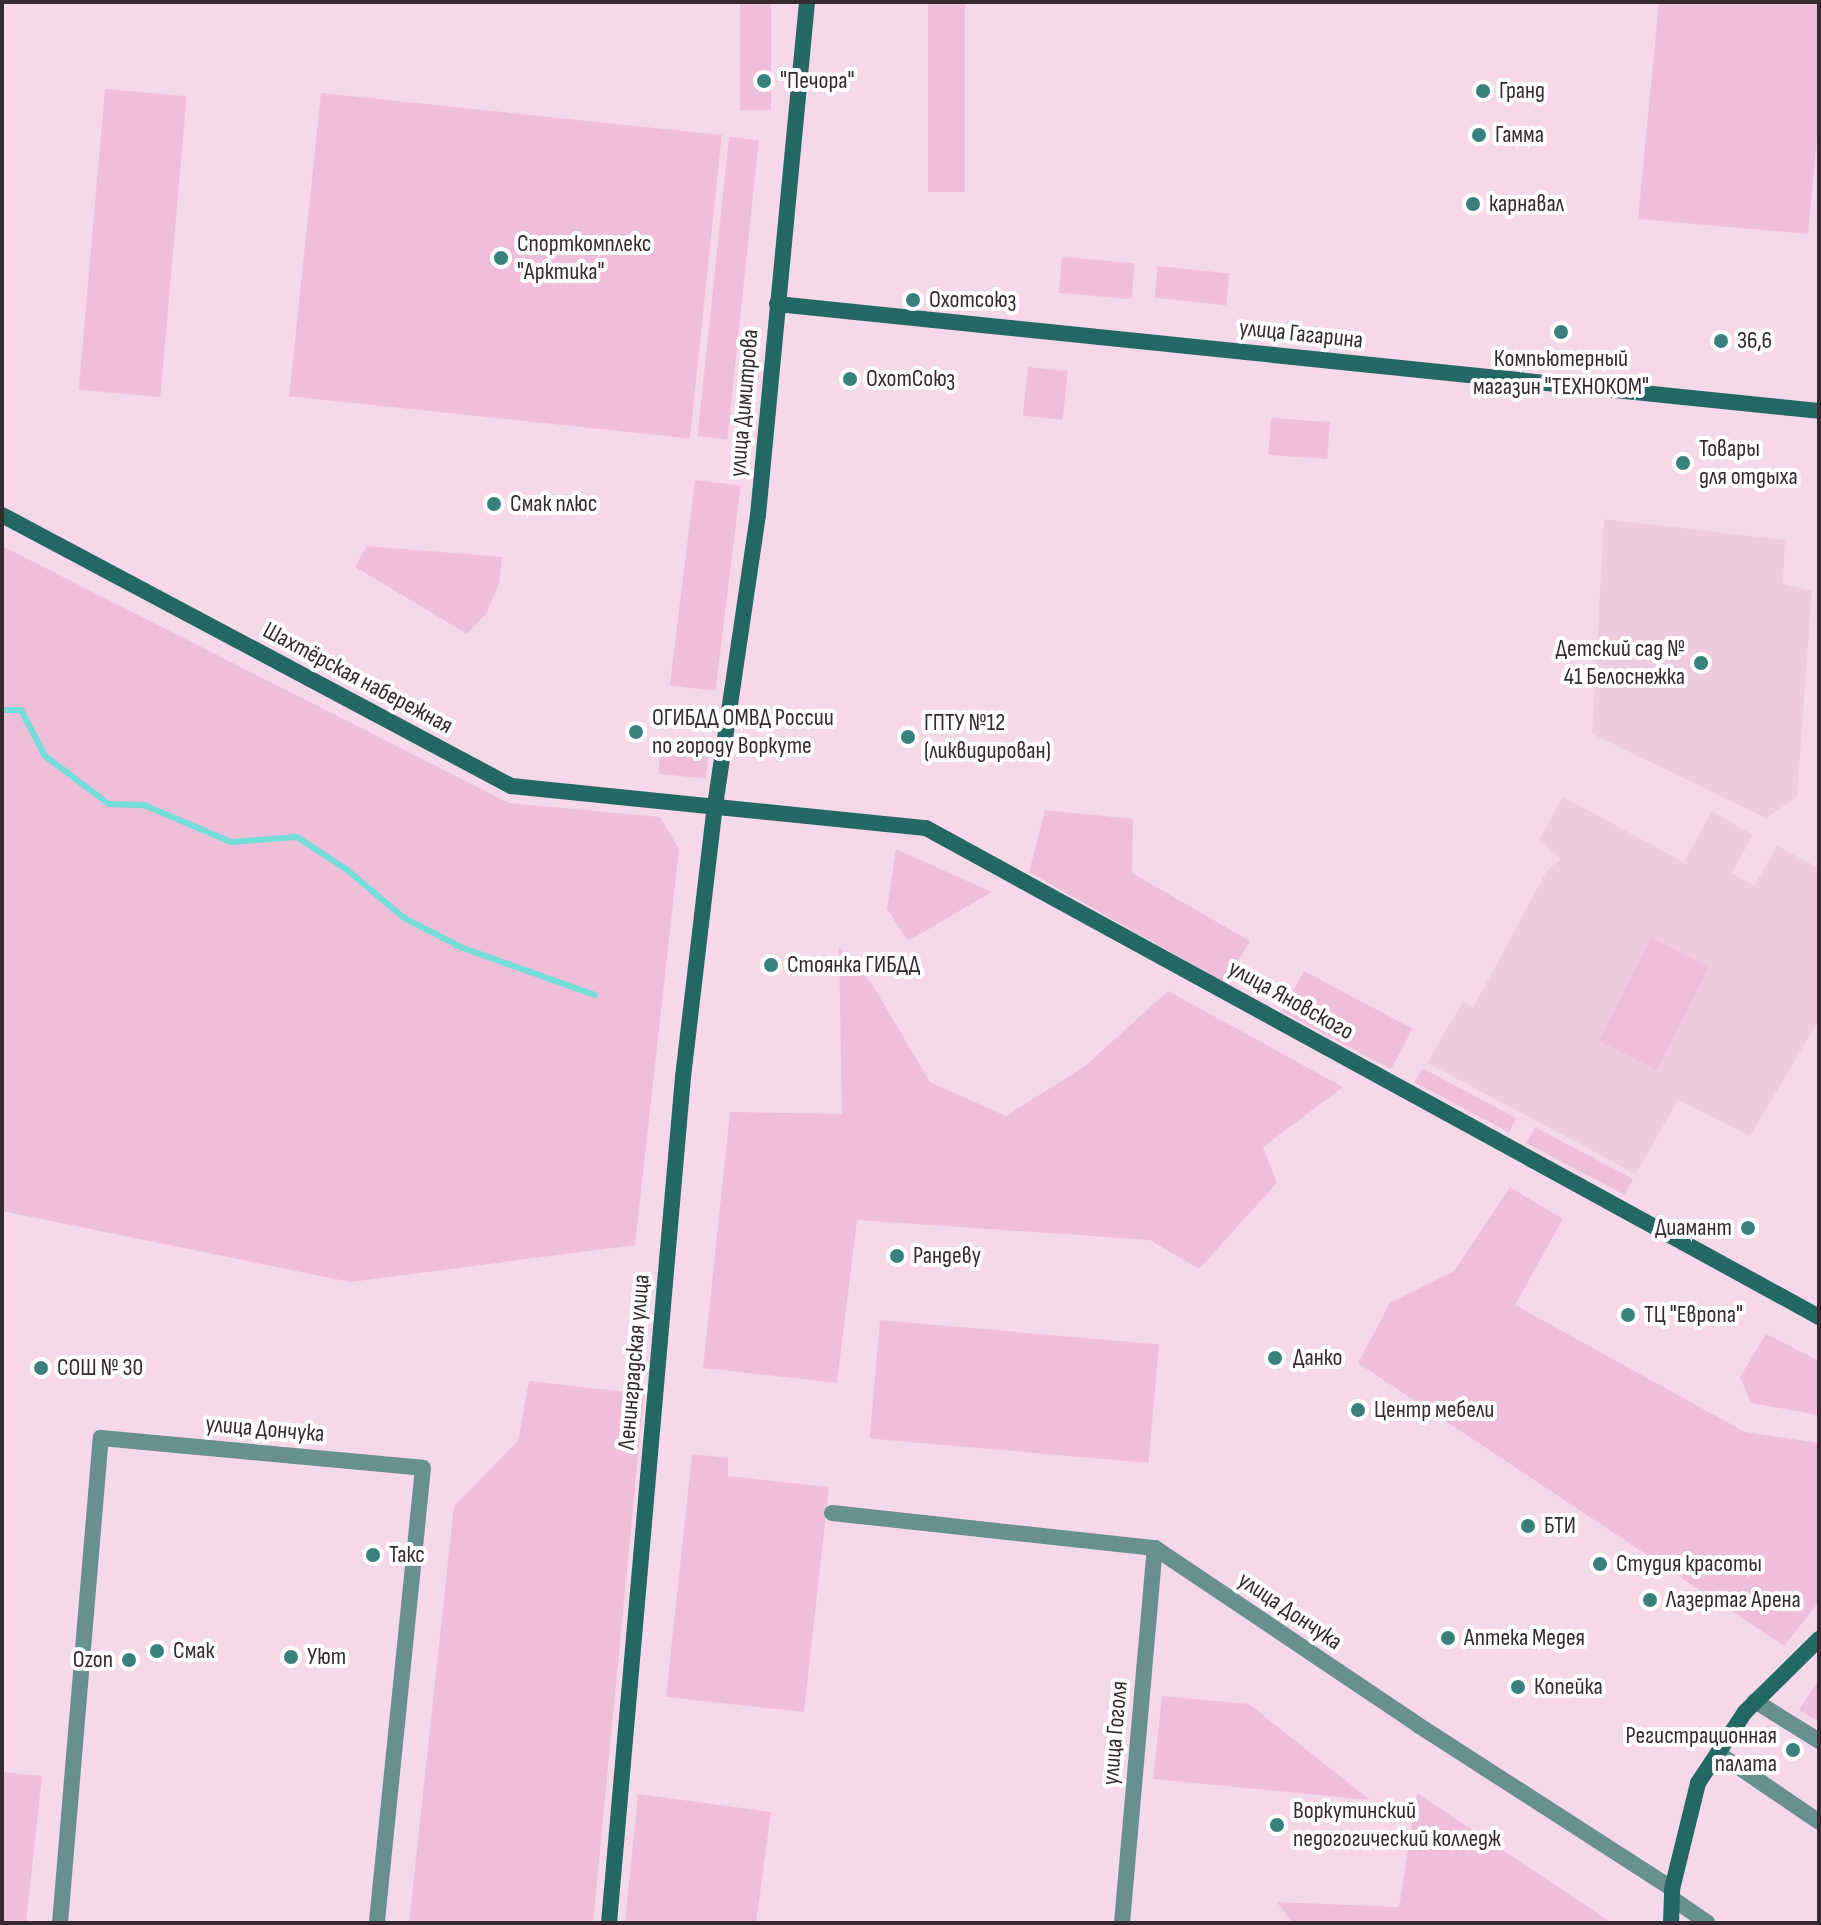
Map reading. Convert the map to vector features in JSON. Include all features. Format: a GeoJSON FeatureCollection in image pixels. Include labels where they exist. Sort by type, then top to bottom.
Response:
{"type":"FeatureCollection","features":[{"type":"Feature","properties":{"kind":"street","name":"улица Димитрова"},"geometry":{"type":"LineString","coordinates":[[715,806],[758,515],[807,2]]}},
{"type":"Feature","properties":{"kind":"street","name":"улица Гагарина"},"geometry":{"type":"LineString","coordinates":[[777,304],[1819,411]]}},
{"type":"Feature","properties":{"kind":"street","name":"Шахтёрская набережная"},"geometry":{"type":"LineString","coordinates":[[2,515],[511,786],[715,806]]}},
{"type":"Feature","properties":{"kind":"street","name":"улица Яновского"},"geometry":{"type":"LineString","coordinates":[[715,806],[926,828],[1819,1317]]}},
{"type":"Feature","properties":{"kind":"street","name":"Ленинградская улица"},"geometry":{"type":"LineString","coordinates":[[609,1923],[683,1077],[715,806]]}},
{"type":"Feature","properties":{"kind":"street","name":"улица Дончука"},"geometry":{"type":"LineString","coordinates":[[60,1923],[101,1438],[423,1468],[377,1923]]}},
{"type":"Feature","properties":{"kind":"street","name":"улица Дончука"},"geometry":{"type":"LineString","coordinates":[[832,1513],[1155,1548],[1673,1894],[1708,1923]]}},
{"type":"Feature","properties":{"kind":"street","name":"улица Гоголя"},"geometry":{"type":"LineString","coordinates":[[1122,1923],[1155,1548]]}},
{"type":"Feature","properties":{"kind":"street"},"geometry":{"type":"LineString","coordinates":[[1671,1923],[1673,1894],[1698,1783],[1755,1701],[1819,1639]]}},
{"type":"Feature","properties":{"kind":"street"},"geometry":{"type":"LineString","coordinates":[[1755,1701],[1819,1741]]}},
{"type":"Feature","properties":{"kind":"street"},"geometry":{"type":"LineString","coordinates":[[1718,1753],[1819,1822]]}},
{"type":"Feature","properties":{"kind":"shaded area"},"geometry":{"type":"Polygon","coordinates":[[[740,2],[771,2],[771,110],[740,110],[740,2]]]}},
{"type":"Feature","properties":{"kind":"shaded area"},"geometry":{"type":"Polygon","coordinates":[[[928,2],[965,2],[965,192],[928,192],[928,2]]]}},
{"type":"Feature","properties":{"kind":"shaded area"},"geometry":{"type":"Polygon","coordinates":[[[1659,2],[1819,2],[1819,116],[1808,234],[1638,219],[1659,2]]]}},
{"type":"Feature","properties":{"kind":"shaded area"},"geometry":{"type":"Polygon","coordinates":[[[105,89],[187,96],[160,397],[79,390],[105,89]]]}},
{"type":"Feature","properties":{"kind":"shaded area"},"geometry":{"type":"Polygon","coordinates":[[[321,93],[722,135],[690,438],[289,396],[321,93]]]}},
{"type":"Feature","properties":{"kind":"shaded area"},"geometry":{"type":"Polygon","coordinates":[[[729,137],[759,140],[727,439],[698,436],[729,137]]]}},
{"type":"Feature","properties":{"kind":"shaded area"},"geometry":{"type":"Polygon","coordinates":[[[1062,257],[1135,263],[1132,299],[1059,293],[1062,257]]]}},
{"type":"Feature","properties":{"kind":"shaded area"},"geometry":{"type":"Polygon","coordinates":[[[1158,266],[1230,274],[1226,305],[1155,298],[1158,266]]]}},
{"type":"Feature","properties":{"kind":"shaded area"},"geometry":{"type":"Polygon","coordinates":[[[1028,367],[1068,371],[1063,420],[1023,416],[1028,367]]]}},
{"type":"Feature","properties":{"kind":"shaded area"},"geometry":{"type":"Polygon","coordinates":[[[1271,418],[1330,422],[1327,459],[1268,455],[1271,418]]]}},
{"type":"Feature","properties":{"kind":"shaded area"},"geometry":{"type":"Polygon","coordinates":[[[695,480],[741,486],[715,691],[670,685],[695,480]]]}},
{"type":"Feature","properties":{"kind":"shaded area","name":"Детский сад № 41 Белоснежка"},"geometry":{"type":"Polygon","coordinates":[[[1604,519],[1785,540],[1783,584],[1812,591],[1797,797],[1766,818],[1592,734],[1604,519]]]}},
{"type":"Feature","properties":{"kind":"shaded area"},"geometry":{"type":"Polygon","coordinates":[[[2,546],[509,803],[660,817],[679,849],[635,1245],[350,1282],[2,1211],[2,546]]]}},
{"type":"Feature","properties":{"kind":"shaded area"},"geometry":{"type":"Polygon","coordinates":[[[367,546],[502,557],[499,584],[486,614],[467,634],[355,567],[367,546]]]}},
{"type":"Feature","properties":{"kind":"shaded area"},"geometry":{"type":"Polygon","coordinates":[[[661,747],[709,752],[706,779],[658,774],[661,747]]]}},
{"type":"Feature","properties":{"kind":"shaded area"},"geometry":{"type":"Polygon","coordinates":[[[1563,797],[1684,862],[1712,811],[1753,835],[1732,873],[1754,886],[1777,846],[1819,868],[1819,1020],[1750,1136],[1678,1100],[1636,1174],[1427,1063],[1463,1001],[1473,1008],[1547,870],[1561,859],[1539,840],[1563,797]]]}},
{"type":"Feature","properties":{"kind":"shaded area"},"geometry":{"type":"Polygon","coordinates":[[[1045,810],[1133,819],[1132,873],[1250,941],[1225,983],[1029,872],[1045,810]]]}},
{"type":"Feature","properties":{"kind":"shaded area"},"geometry":{"type":"Polygon","coordinates":[[[896,849],[992,892],[908,941],[887,909],[896,849]]]}},
{"type":"Feature","properties":{"kind":"shaded area"},"geometry":{"type":"Polygon","coordinates":[[[1651,938],[1709,968],[1657,1070],[1599,1040],[1651,938]]]}},
{"type":"Feature","properties":{"kind":"shaded area"},"geometry":{"type":"Polygon","coordinates":[[[839,946],[872,984],[930,1082],[1006,1116],[1085,1066],[1168,991],[1343,1087],[1263,1147],[1277,1183],[1199,1269],[1150,1240],[857,1220],[837,1383],[703,1368],[730,1112],[842,1114],[839,946]]]}},
{"type":"Feature","properties":{"kind":"shaded area"},"geometry":{"type":"Polygon","coordinates":[[[1304,971],[1413,1029],[1391,1069],[1282,1012],[1304,971]]]}},
{"type":"Feature","properties":{"kind":"shaded area"},"geometry":{"type":"Polygon","coordinates":[[[1422,1068],[1516,1118],[1509,1132],[1414,1082],[1422,1068]]]}},
{"type":"Feature","properties":{"kind":"shaded area"},"geometry":{"type":"Polygon","coordinates":[[[1535,1127],[1633,1179],[1625,1195],[1527,1143],[1535,1127]]]}},
{"type":"Feature","properties":{"kind":"shaded area"},"geometry":{"type":"Polygon","coordinates":[[[1510,1187],[1563,1219],[1515,1305],[1745,1432],[1819,1443],[1819,1602],[1784,1646],[1358,1363],[1390,1303],[1454,1271],[1510,1187]]]}},
{"type":"Feature","properties":{"kind":"shaded area"},"geometry":{"type":"Polygon","coordinates":[[[880,1320],[1159,1344],[1149,1463],[870,1439],[880,1320]]]}},
{"type":"Feature","properties":{"kind":"shaded area"},"geometry":{"type":"Polygon","coordinates":[[[1766,1334],[1819,1361],[1819,1415],[1751,1403],[1740,1377],[1766,1334]]]}},
{"type":"Feature","properties":{"kind":"shaded area"},"geometry":{"type":"Polygon","coordinates":[[[529,1381],[644,1394],[593,1923],[409,1923],[454,1506],[518,1441],[529,1381]]]}},
{"type":"Feature","properties":{"kind":"shaded area"},"geometry":{"type":"Polygon","coordinates":[[[692,1454],[728,1458],[728,1476],[829,1487],[804,1712],[666,1697],[692,1454]]]}},
{"type":"Feature","properties":{"kind":"shaded area"},"geometry":{"type":"Polygon","coordinates":[[[1819,1679],[1819,1722],[1799,1710],[1819,1679]]]}},
{"type":"Feature","properties":{"kind":"shaded area"},"geometry":{"type":"Polygon","coordinates":[[[1162,1696],[1249,1704],[1370,1800],[1153,1779],[1162,1696]]]}},
{"type":"Feature","properties":{"kind":"shaded area"},"geometry":{"type":"Polygon","coordinates":[[[2,1772],[42,1776],[26,1923],[2,1923],[2,1772]]]}},
{"type":"Feature","properties":{"kind":"shaded area"},"geometry":{"type":"Polygon","coordinates":[[[1417,1793],[1612,1923],[1292,1923],[1277,1902],[1399,1907],[1417,1793]]]}},
{"type":"Feature","properties":{"kind":"shaded area"},"geometry":{"type":"Polygon","coordinates":[[[638,1794],[771,1812],[756,1923],[625,1923],[638,1794]]]}},
{"type":"Feature","properties":{"kind":"waterway"},"geometry":{"type":"LineString","coordinates":[[2,710],[21,710],[45,756],[109,804],[144,805],[231,842],[297,837],[346,869],[404,918],[463,948],[595,995]]}},
{"type":"Feature","properties":{"kind":"place","name":"\"Печора\""},"geometry":{"type":"Point","coordinates":[764,81]}},
{"type":"Feature","properties":{"kind":"place","name":"Гранд"},"geometry":{"type":"Point","coordinates":[1483,91]}},
{"type":"Feature","properties":{"kind":"place","name":"Гамма"},"geometry":{"type":"Point","coordinates":[1479,135]}},
{"type":"Feature","properties":{"kind":"place","name":"карнавал"},"geometry":{"type":"Point","coordinates":[1473,204]}},
{"type":"Feature","properties":{"kind":"place","name":"Спорткомплекс \"Арктика\""},"geometry":{"type":"Point","coordinates":[501,258]}},
{"type":"Feature","properties":{"kind":"place","name":"Охотсоюз"},"geometry":{"type":"Point","coordinates":[913,300]}},
{"type":"Feature","properties":{"kind":"place","name":"Компьютерный магазин \"ТЕХНОКОМ\""},"geometry":{"type":"Point","coordinates":[1561,332]}},
{"type":"Feature","properties":{"kind":"place","name":"36,6"},"geometry":{"type":"Point","coordinates":[1721,341]}},
{"type":"Feature","properties":{"kind":"place","name":"ОхотСоюз"},"geometry":{"type":"Point","coordinates":[850,379]}},
{"type":"Feature","properties":{"kind":"place","name":"Товары для отдыха"},"geometry":{"type":"Point","coordinates":[1683,463]}},
{"type":"Feature","properties":{"kind":"place","name":"Смак плюс"},"geometry":{"type":"Point","coordinates":[494,504]}},
{"type":"Feature","properties":{"kind":"place","name":"Детский сад № 41 Белоснежка"},"geometry":{"type":"Point","coordinates":[1701,663]}},
{"type":"Feature","properties":{"kind":"place","name":"ОГИБДД ОМВД России по городу Воркуте"},"geometry":{"type":"Point","coordinates":[636,732]}},
{"type":"Feature","properties":{"kind":"place","name":"ГПТУ №12 (ликвидирован)"},"geometry":{"type":"Point","coordinates":[908,737]}},
{"type":"Feature","properties":{"kind":"place","name":"Стоянка ГИБДД"},"geometry":{"type":"Point","coordinates":[771,965]}},
{"type":"Feature","properties":{"kind":"place","name":"Диамант"},"geometry":{"type":"Point","coordinates":[1748,1228]}},
{"type":"Feature","properties":{"kind":"place","name":"Рандеву"},"geometry":{"type":"Point","coordinates":[897,1256]}},
{"type":"Feature","properties":{"kind":"place","name":"ТЦ \"Европа\""},"geometry":{"type":"Point","coordinates":[1628,1315]}},
{"type":"Feature","properties":{"kind":"place","name":"Данко"},"geometry":{"type":"Point","coordinates":[1275,1358]}},
{"type":"Feature","properties":{"kind":"place","name":"СОШ № 30"},"geometry":{"type":"Point","coordinates":[41,1368]}},
{"type":"Feature","properties":{"kind":"place","name":"Центр мебели"},"geometry":{"type":"Point","coordinates":[1358,1410]}},
{"type":"Feature","properties":{"kind":"place","name":"БТИ"},"geometry":{"type":"Point","coordinates":[1528,1526]}},
{"type":"Feature","properties":{"kind":"place","name":"Такс"},"geometry":{"type":"Point","coordinates":[373,1555]}},
{"type":"Feature","properties":{"kind":"place","name":"Студия красоты"},"geometry":{"type":"Point","coordinates":[1600,1564]}},
{"type":"Feature","properties":{"kind":"place","name":"Лазертаг Арена"},"geometry":{"type":"Point","coordinates":[1650,1600]}},
{"type":"Feature","properties":{"kind":"place","name":"Аптека Медея"},"geometry":{"type":"Point","coordinates":[1448,1638]}},
{"type":"Feature","properties":{"kind":"place","name":"Смак"},"geometry":{"type":"Point","coordinates":[157,1651]}},
{"type":"Feature","properties":{"kind":"place","name":"Уют"},"geometry":{"type":"Point","coordinates":[291,1657]}},
{"type":"Feature","properties":{"kind":"place","name":"Ozon"},"geometry":{"type":"Point","coordinates":[129,1660]}},
{"type":"Feature","properties":{"kind":"place","name":"Копейка"},"geometry":{"type":"Point","coordinates":[1518,1687]}},
{"type":"Feature","properties":{"kind":"place","name":"Регистрационная палата"},"geometry":{"type":"Point","coordinates":[1793,1750]}},
{"type":"Feature","properties":{"kind":"place","name":"Воркутинский педогогический колледж"},"geometry":{"type":"Point","coordinates":[1277,1825]}}]}
